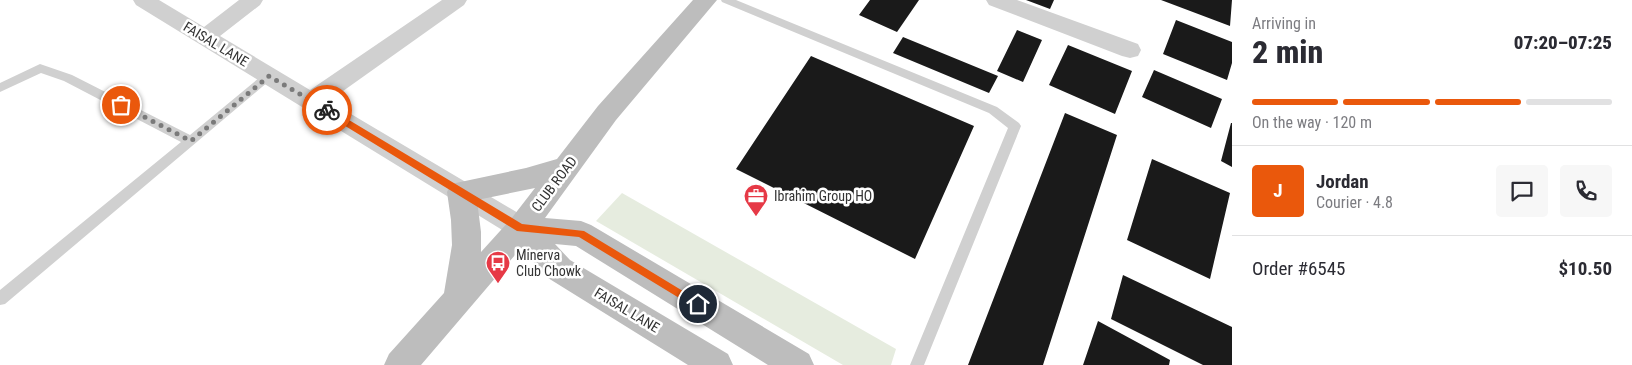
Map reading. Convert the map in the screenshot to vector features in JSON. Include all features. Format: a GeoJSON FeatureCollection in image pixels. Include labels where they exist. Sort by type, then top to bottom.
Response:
{"type":"FeatureCollection","features":[{"type":"Feature","properties":{"kind":"main road","name":"CLUB ROAD"},"geometry":{"type":"LineString","coordinates":[[400,365],[520,228],[607,113],[706,0]]}},
{"type":"Feature","properties":{"kind":"main road"},"geometry":{"type":"LineString","coordinates":[[458,299],[465,270],[468,242],[466,216],[461,192],[519,181],[567,167]]}},
{"type":"Feature","properties":{"kind":"main road","name":"FAISAL LANE"},"geometry":{"type":"LineString","coordinates":[[520,228],[559,269],[706,362]]}},
{"type":"Feature","properties":{"kind":"main road","name":"FAISAL LANE"},"geometry":{"type":"LineString","coordinates":[[520,228],[581,234],[798,365]]}},
{"type":"Feature","properties":{"kind":"street","name":"FAISAL LANE"},"geometry":{"type":"LineString","coordinates":[[143,0],[520,228]]}},
{"type":"Feature","properties":{"kind":"street"},"geometry":{"type":"LineString","coordinates":[[205,37],[253,0]]}},
{"type":"Feature","properties":{"kind":"street"},"geometry":{"type":"LineString","coordinates":[[311,101],[458,0]]}},
{"type":"Feature","properties":{"kind":"street"},"geometry":{"type":"LineString","coordinates":[[996,0],[1130,50]]}},
{"type":"Feature","properties":{"kind":"lane"},"geometry":{"type":"LineString","coordinates":[[726,0],[992,110],[1015,126],[917,365]]}},
{"type":"Feature","properties":{"kind":"lane"},"geometry":{"type":"LineString","coordinates":[[0,88],[40,68],[68,78],[191,141]]}},
{"type":"Feature","properties":{"kind":"lane"},"geometry":{"type":"LineString","coordinates":[[0,299],[269,76]]}},
{"type":"Feature","properties":{"kind":"shaded area"},"geometry":{"type":"Polygon","coordinates":[[[622,193],[896,349],[891,365],[843,365],[596,221],[622,193]]]}},
{"type":"Feature","properties":{"kind":"building"},"geometry":{"type":"Polygon","coordinates":[[[870,0],[919,0],[897,32],[859,15],[870,0]]]}},
{"type":"Feature","properties":{"kind":"building"},"geometry":{"type":"Polygon","coordinates":[[[1026,0],[1054,0],[1050,9],[1026,0]]]}},
{"type":"Feature","properties":{"kind":"building"},"geometry":{"type":"Polygon","coordinates":[[[1161,0],[1232,0],[1230,26],[1161,0]]]}},
{"type":"Feature","properties":{"kind":"building"},"geometry":{"type":"Polygon","coordinates":[[[1176,20],[1232,42],[1232,63],[1227,80],[1163,54],[1176,20]]]}},
{"type":"Feature","properties":{"kind":"building"},"geometry":{"type":"Polygon","coordinates":[[[1017,30],[1042,40],[1023,82],[997,71],[1017,30]]]}},
{"type":"Feature","properties":{"kind":"building"},"geometry":{"type":"Polygon","coordinates":[[[903,37],[998,76],[989,93],[893,53],[903,37]]]}},
{"type":"Feature","properties":{"kind":"building"},"geometry":{"type":"Polygon","coordinates":[[[1068,45],[1132,71],[1115,114],[1049,85],[1068,45]]]}},
{"type":"Feature","properties":{"kind":"building"},"geometry":{"type":"Polygon","coordinates":[[[811,56],[974,126],[915,259],[736,169],[811,56]]]}},
{"type":"Feature","properties":{"kind":"building"},"geometry":{"type":"Polygon","coordinates":[[[1154,70],[1222,99],[1211,128],[1142,97],[1154,70]]]}},
{"type":"Feature","properties":{"kind":"building"},"geometry":{"type":"Polygon","coordinates":[[[1065,113],[1117,135],[1043,365],[968,365],[1065,113]]]}},
{"type":"Feature","properties":{"kind":"building"},"geometry":{"type":"Polygon","coordinates":[[[1232,123],[1232,167],[1221,161],[1232,123]]]}},
{"type":"Feature","properties":{"kind":"building"},"geometry":{"type":"Polygon","coordinates":[[[1152,159],[1230,193],[1210,279],[1127,240],[1152,159]]]}},
{"type":"Feature","properties":{"kind":"building"},"geometry":{"type":"Polygon","coordinates":[[[1123,275],[1232,327],[1232,365],[1203,365],[1111,319],[1123,275]]]}},
{"type":"Feature","properties":{"kind":"building"},"geometry":{"type":"Polygon","coordinates":[[[1098,321],[1170,360],[1169,365],[1083,365],[1098,321]]]}},
{"type":"Feature","properties":{"kind":"way so far"},"geometry":{"type":"LineString","coordinates":[[121,105],[191,141],[269,76],[327,110]]}},
{"type":"Feature","properties":{"kind":"place","name":"Ibrahim Group HO"},"geometry":{"type":"Point","coordinates":[756,217]}},
{"type":"Feature","properties":{"kind":"place","name":"Minerva Club Chowk"},"geometry":{"type":"Point","coordinates":[498,284]}},
{"type":"Feature","properties":{"kind":"route"},"geometry":{"type":"LineString","coordinates":[[327,110],[520,228],[581,234],[698,304]]}}]}
